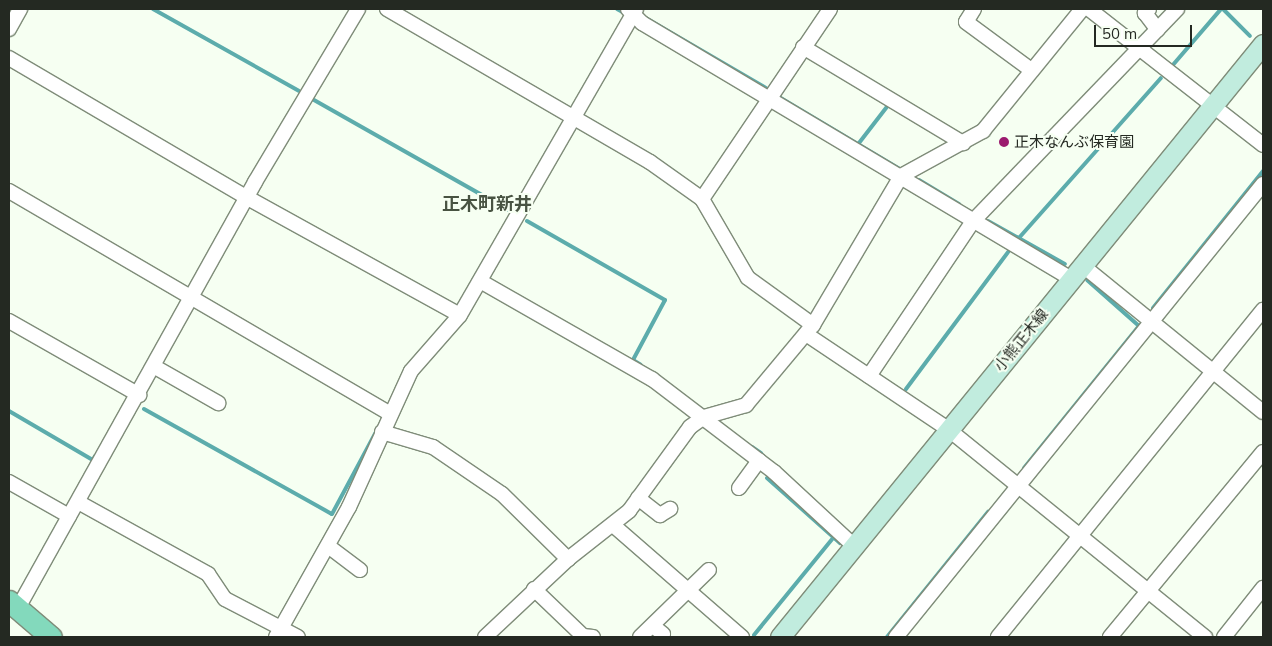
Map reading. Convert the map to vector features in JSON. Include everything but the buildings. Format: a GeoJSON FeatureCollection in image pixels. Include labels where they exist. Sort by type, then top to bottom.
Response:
{"type":"FeatureCollection","features":[{"type":"Feature","properties":{"kind":"main road","name":"小熊正木線"},"geometry":{"type":"LineString","coordinates":[[783,636],[948,429],[1263,44]]}},
{"type":"Feature","properties":{"kind":"main road"},"geometry":{"type":"LineString","coordinates":[[13,604],[51,637]]}},
{"type":"Feature","properties":{"kind":"street"},"geometry":{"type":"LineString","coordinates":[[9,29],[20,9]]}},
{"type":"Feature","properties":{"kind":"street"},"geometry":{"type":"LineString","coordinates":[[13,604],[70,516],[194,299],[246,197],[358,9]]}},
{"type":"Feature","properties":{"kind":"street"},"geometry":{"type":"LineString","coordinates":[[388,9],[573,117],[702,199],[748,278],[809,330],[869,376],[948,429],[1204,637]]}},
{"type":"Feature","properties":{"kind":"street"},"geometry":{"type":"LineString","coordinates":[[702,199],[830,9]]}},
{"type":"Feature","properties":{"kind":"street"},"geometry":{"type":"LineString","coordinates":[[974,9],[966,22],[1030,69]]}},
{"type":"Feature","properties":{"kind":"street"},"geometry":{"type":"LineString","coordinates":[[488,636],[534,590],[568,560],[613,525],[638,498],[690,427],[704,417],[746,405],[809,330],[901,176],[983,131],[1030,69],[1082,9]]}},
{"type":"Feature","properties":{"kind":"street"},"geometry":{"type":"LineString","coordinates":[[1090,9],[1263,145]]}},
{"type":"Feature","properties":{"kind":"street"},"geometry":{"type":"LineString","coordinates":[[1149,9],[1145,13],[1158,30]]}},
{"type":"Feature","properties":{"kind":"street"},"geometry":{"type":"LineString","coordinates":[[869,376],[974,220],[1140,50],[1177,9]]}},
{"type":"Feature","properties":{"kind":"street"},"geometry":{"type":"LineString","coordinates":[[280,633],[328,546],[411,371],[460,315],[632,11],[769,98],[974,220],[1076,272],[1150,323],[1214,371],[1263,412]]}},
{"type":"Feature","properties":{"kind":"street"},"geometry":{"type":"LineString","coordinates":[[803,47],[963,143]]}},
{"type":"Feature","properties":{"kind":"street"},"geometry":{"type":"LineString","coordinates":[[9,58],[246,197],[460,315]]}},
{"type":"Feature","properties":{"kind":"street"},"geometry":{"type":"LineString","coordinates":[[896,637],[1263,184]]}},
{"type":"Feature","properties":{"kind":"street"},"geometry":{"type":"LineString","coordinates":[[9,191],[391,414]]}},
{"type":"Feature","properties":{"kind":"street"},"geometry":{"type":"LineString","coordinates":[[480,281],[652,380],[704,417],[759,460],[855,547]]}},
{"type":"Feature","properties":{"kind":"street"},"geometry":{"type":"LineString","coordinates":[[998,637],[1263,310]]}},
{"type":"Feature","properties":{"kind":"street"},"geometry":{"type":"LineString","coordinates":[[9,321],[139,395]]}},
{"type":"Feature","properties":{"kind":"street"},"geometry":{"type":"LineString","coordinates":[[154,367],[218,402]]}},
{"type":"Feature","properties":{"kind":"street"},"geometry":{"type":"LineString","coordinates":[[382,432],[433,447],[502,494],[568,560]]}},
{"type":"Feature","properties":{"kind":"street"},"geometry":{"type":"LineString","coordinates":[[1110,637],[1263,452]]}},
{"type":"Feature","properties":{"kind":"street"},"geometry":{"type":"LineString","coordinates":[[738,488],[759,460]]}},
{"type":"Feature","properties":{"kind":"street"},"geometry":{"type":"LineString","coordinates":[[9,482],[70,516]]}},
{"type":"Feature","properties":{"kind":"street"},"geometry":{"type":"LineString","coordinates":[[638,498],[660,515],[670,509]]}},
{"type":"Feature","properties":{"kind":"street"},"geometry":{"type":"LineString","coordinates":[[78,502],[208,574],[225,598],[280,633],[298,637]]}},
{"type":"Feature","properties":{"kind":"street"},"geometry":{"type":"LineString","coordinates":[[613,525],[742,637]]}},
{"type":"Feature","properties":{"kind":"street"},"geometry":{"type":"LineString","coordinates":[[328,546],[360,570]]}},
{"type":"Feature","properties":{"kind":"street"},"geometry":{"type":"LineString","coordinates":[[640,637],[658,630],[688,590],[709,570]]}},
{"type":"Feature","properties":{"kind":"street"},"geometry":{"type":"LineString","coordinates":[[1224,637],[1263,588]]}},
{"type":"Feature","properties":{"kind":"street"},"geometry":{"type":"LineString","coordinates":[[534,590],[582,636],[593,637]]}},
{"type":"Feature","properties":{"kind":"waterway"},"geometry":{"type":"LineString","coordinates":[[153,9],[299,91]]}},
{"type":"Feature","properties":{"kind":"waterway"},"geometry":{"type":"LineString","coordinates":[[617,9],[626,14]]}},
{"type":"Feature","properties":{"kind":"waterway"},"geometry":{"type":"LineString","coordinates":[[1172,66],[1221,9]]}},
{"type":"Feature","properties":{"kind":"waterway"},"geometry":{"type":"LineString","coordinates":[[1223,9],[1250,36]]}},
{"type":"Feature","properties":{"kind":"waterway"},"geometry":{"type":"LineString","coordinates":[[644,17],[766,88]]}},
{"type":"Feature","properties":{"kind":"waterway"},"geometry":{"type":"LineString","coordinates":[[1018,239],[1161,78]]}},
{"type":"Feature","properties":{"kind":"waterway"},"geometry":{"type":"LineString","coordinates":[[779,97],[900,169]]}},
{"type":"Feature","properties":{"kind":"waterway"},"geometry":{"type":"LineString","coordinates":[[314,100],[512,212]]}},
{"type":"Feature","properties":{"kind":"waterway"},"geometry":{"type":"LineString","coordinates":[[859,143],[889,104]]}},
{"type":"Feature","properties":{"kind":"waterway"},"geometry":{"type":"LineString","coordinates":[[1153,308],[1263,171]]}},
{"type":"Feature","properties":{"kind":"waterway"},"geometry":{"type":"LineString","coordinates":[[919,180],[959,204]]}},
{"type":"Feature","properties":{"kind":"waterway"},"geometry":{"type":"LineString","coordinates":[[527,221],[665,300],[633,360],[641,365]]}},
{"type":"Feature","properties":{"kind":"waterway"},"geometry":{"type":"LineString","coordinates":[[988,221],[1065,264]]}},
{"type":"Feature","properties":{"kind":"waterway"},"geometry":{"type":"LineString","coordinates":[[906,389],[1008,252]]}},
{"type":"Feature","properties":{"kind":"waterway"},"geometry":{"type":"LineString","coordinates":[[1024,468],[1139,326],[1087,280]]}},
{"type":"Feature","properties":{"kind":"waterway"},"geometry":{"type":"LineString","coordinates":[[144,409],[332,514],[377,430]]}},
{"type":"Feature","properties":{"kind":"waterway"},"geometry":{"type":"LineString","coordinates":[[9,411],[93,460],[95,456]]}},
{"type":"Feature","properties":{"kind":"waterway"},"geometry":{"type":"LineString","coordinates":[[752,447],[761,453]]}},
{"type":"Feature","properties":{"kind":"waterway"},"geometry":{"type":"LineString","coordinates":[[767,478],[840,543]]}},
{"type":"Feature","properties":{"kind":"waterway"},"geometry":{"type":"LineString","coordinates":[[887,637],[988,512]]}},
{"type":"Feature","properties":{"kind":"waterway"},"geometry":{"type":"LineString","coordinates":[[754,635],[834,537]]}},
{"type":"Feature","properties":{"kind":"place","name":"正木なんぶ保育園"},"geometry":{"type":"Point","coordinates":[1004,142]}},
{"type":"Feature","properties":{"kind":"district","name":"正木町新井"},"geometry":{"type":"Point","coordinates":[487,204]}}]}
